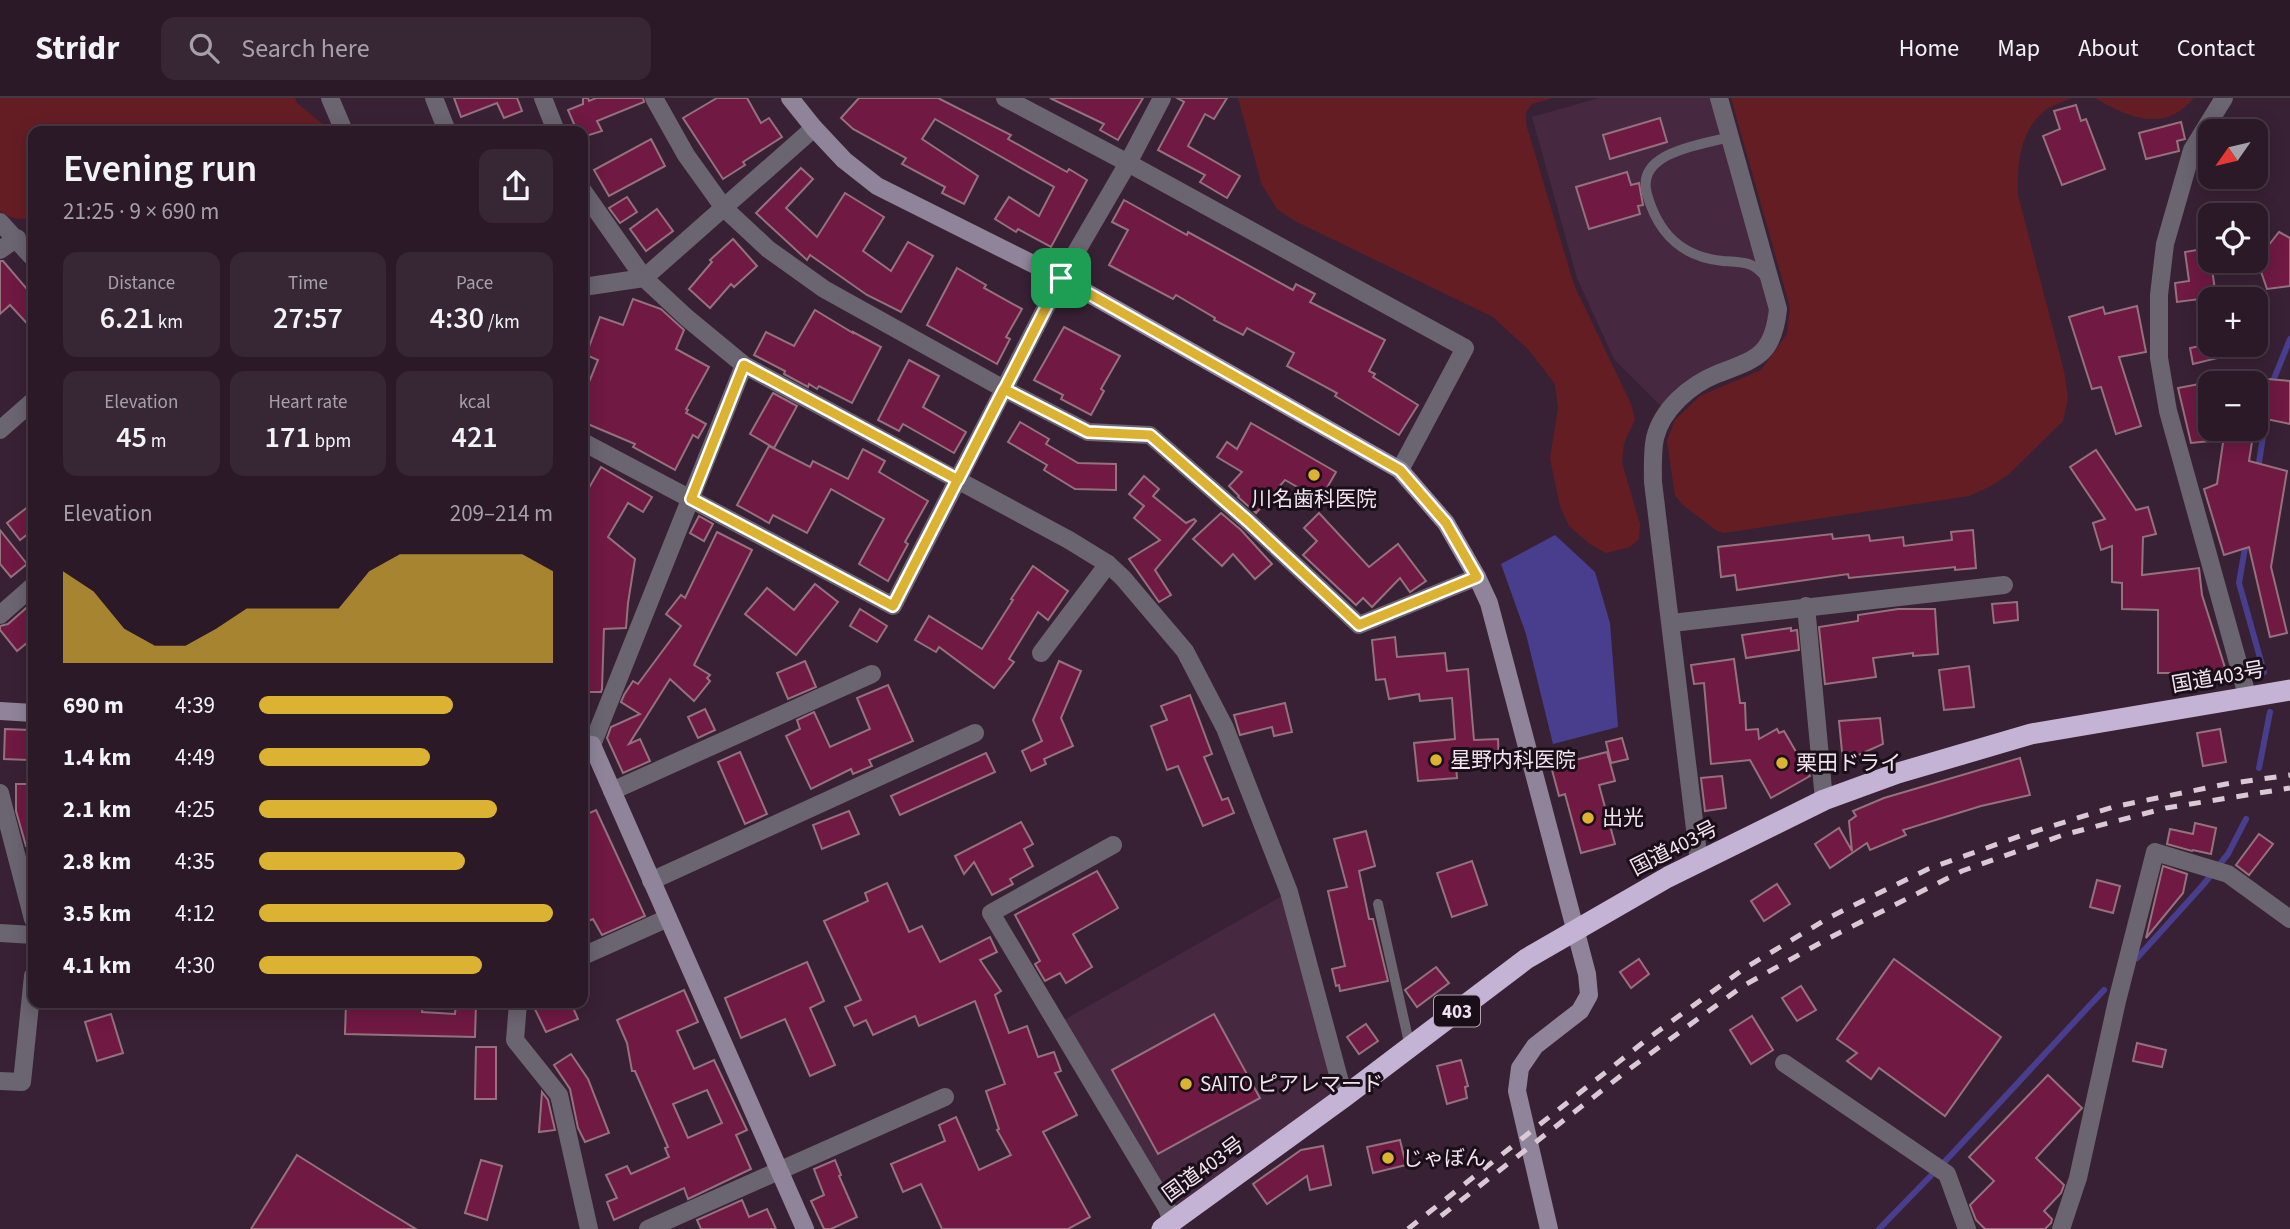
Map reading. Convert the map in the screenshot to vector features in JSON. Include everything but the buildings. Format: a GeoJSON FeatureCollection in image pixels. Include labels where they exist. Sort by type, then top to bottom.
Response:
{"type":"FeatureCollection","features":[{"type":"Feature","properties":{"kind":"highway","name":"国道403号"},"geometry":{"type":"LineString","coordinates":[[1167,1225],[1344,1097],[1526,959],[1699,862],[1824,800],[1898,773],[2031,734],[2247,695],[2290,690]]}},
{"type":"Feature","properties":{"kind":"street"},"geometry":{"type":"LineString","coordinates":[[330,98],[342,126]]}},
{"type":"Feature","properties":{"kind":"street"},"geometry":{"type":"LineString","coordinates":[[434,98],[445,126]]}},
{"type":"Feature","properties":{"kind":"street"},"geometry":{"type":"LineString","coordinates":[[543,98],[554,126]]}},
{"type":"Feature","properties":{"kind":"street"},"geometry":{"type":"LineString","coordinates":[[653,98],[686,155],[724,208],[768,249],[824,289],[1004,389],[1088,432],[1150,435],[1248,521],[1359,625],[1477,577]]}},
{"type":"Feature","properties":{"kind":"street"},"geometry":{"type":"LineString","coordinates":[[790,98],[844,160],[877,186],[1061,278],[1400,470],[1446,523],[1489,603],[1587,974],[1589,995],[1580,1011],[1535,1046],[1520,1068],[1517,1091],[1549,1229]]}},
{"type":"Feature","properties":{"kind":"street"},"geometry":{"type":"LineString","coordinates":[[1005,98],[1465,348],[1400,470]]}},
{"type":"Feature","properties":{"kind":"street"},"geometry":{"type":"LineString","coordinates":[[588,445],[893,606],[1061,278],[1128,163],[1162,98]]}},
{"type":"Feature","properties":{"kind":"street"},"geometry":{"type":"LineString","coordinates":[[1699,862],[1653,482],[1655,439],[1664,415],[1696,385],[1717,374],[1740,368],[1755,359],[1768,345],[1776,327],[1778,309],[1719,98]]}},
{"type":"Feature","properties":{"kind":"street"},"geometry":{"type":"LineString","coordinates":[[2224,98],[2192,150],[2165,244],[2160,295],[2159,358],[2168,411],[2247,695]]}},
{"type":"Feature","properties":{"kind":"street"},"geometry":{"type":"LineString","coordinates":[[588,286],[644,278],[814,128]]}},
{"type":"Feature","properties":{"kind":"street"},"geometry":{"type":"LineString","coordinates":[[588,198],[644,278],[744,365],[1069,540],[1108,564],[1185,651],[1225,728],[1289,892],[1344,1097]]}},
{"type":"Feature","properties":{"kind":"street"},"geometry":{"type":"LineString","coordinates":[[0,222],[28,252]]}},
{"type":"Feature","properties":{"kind":"street"},"geometry":{"type":"LineString","coordinates":[[0,250],[17,238]]}},
{"type":"Feature","properties":{"kind":"street"},"geometry":{"type":"LineString","coordinates":[[588,742],[691,499],[744,365]]}},
{"type":"Feature","properties":{"kind":"street"},"geometry":{"type":"LineString","coordinates":[[0,430],[28,405]]}},
{"type":"Feature","properties":{"kind":"street"},"geometry":{"type":"LineString","coordinates":[[1041,653],[1108,564]]}},
{"type":"Feature","properties":{"kind":"street"},"geometry":{"type":"LineString","coordinates":[[1672,622],[2004,585]]}},
{"type":"Feature","properties":{"kind":"street"},"geometry":{"type":"LineString","coordinates":[[0,615],[28,590]]}},
{"type":"Feature","properties":{"kind":"street"},"geometry":{"type":"LineString","coordinates":[[1806,606],[1824,800]]}},
{"type":"Feature","properties":{"kind":"street"},"geometry":{"type":"LineString","coordinates":[[612,791],[872,674]]}},
{"type":"Feature","properties":{"kind":"street"},"geometry":{"type":"LineString","coordinates":[[0,711],[28,713]]}},
{"type":"Feature","properties":{"kind":"street"},"geometry":{"type":"LineString","coordinates":[[651,881],[975,733]]}},
{"type":"Feature","properties":{"kind":"street"},"geometry":{"type":"LineString","coordinates":[[588,746],[612,791],[805,1229]]}},
{"type":"Feature","properties":{"kind":"street"},"geometry":{"type":"LineString","coordinates":[[0,793],[28,900]]}},
{"type":"Feature","properties":{"kind":"street"},"geometry":{"type":"LineString","coordinates":[[1113,845],[991,913],[1167,1208],[1167,1225]]}},
{"type":"Feature","properties":{"kind":"street"},"geometry":{"type":"LineString","coordinates":[[2062,1229],[2077,1178],[2155,852],[2228,874],[2290,919]]}},
{"type":"Feature","properties":{"kind":"street"},"geometry":{"type":"LineString","coordinates":[[588,954],[668,918]]}},
{"type":"Feature","properties":{"kind":"street"},"geometry":{"type":"LineString","coordinates":[[0,933],[28,935]]}},
{"type":"Feature","properties":{"kind":"street"},"geometry":{"type":"LineString","coordinates":[[0,1082],[22,1082],[30,1008]]}},
{"type":"Feature","properties":{"kind":"street"},"geometry":{"type":"LineString","coordinates":[[518,1008],[515,1040],[559,1095],[589,1229]]}},
{"type":"Feature","properties":{"kind":"street"},"geometry":{"type":"LineString","coordinates":[[1784,1063],[1947,1174],[1967,1229]]}},
{"type":"Feature","properties":{"kind":"street"},"geometry":{"type":"LineString","coordinates":[[648,1229],[945,1097]]}},
{"type":"Feature","properties":{"kind":"lane"},"geometry":{"type":"LineString","coordinates":[[1730,137],[1659,159],[1646,175],[1644,185],[1653,216],[1666,235],[1683,248],[1702,256],[1753,265],[1772,286]]}},
{"type":"Feature","properties":{"kind":"lane"},"geometry":{"type":"LineString","coordinates":[[1378,904],[1410,1047]]}},
{"type":"Feature","properties":{"kind":"shaded area"},"geometry":{"type":"Polygon","coordinates":[[[0,98],[295,98],[297,103],[325,126],[28,126],[28,218],[20,219],[0,211],[0,98]]]}},
{"type":"Feature","properties":{"kind":"shaded area"},"geometry":{"type":"Polygon","coordinates":[[[1238,98],[1553,98],[1532,104],[1526,112],[1526,124],[1574,285],[1631,404],[1635,420],[1624,443],[1622,463],[1640,524],[1639,539],[1630,547],[1606,553],[1590,544],[1569,526],[1560,506],[1550,459],[1558,408],[1555,384],[1528,349],[1493,317],[1295,221],[1277,209],[1262,185],[1238,98]]]}},
{"type":"Feature","properties":{"kind":"shaded area"},"geometry":{"type":"Polygon","coordinates":[[[1599,98],[1713,98],[1772,308],[1765,341],[1662,407],[1614,359],[1577,278],[1532,117],[1599,98]]]}},
{"type":"Feature","properties":{"kind":"shaded area"},"geometry":{"type":"Polygon","coordinates":[[[1731,98],[2072,98],[2052,106],[2034,121],[2021,151],[2018,184],[2018,195],[2064,371],[2068,398],[2063,421],[2008,475],[1969,496],[1724,533],[1717,531],[1675,496],[1667,441],[1675,420],[1700,396],[1761,370],[1787,334],[1790,307],[1731,98]]]}},
{"type":"Feature","properties":{"kind":"shaded area"},"geometry":{"type":"Polygon","coordinates":[[[2095,98],[2194,98],[2170,116],[2145,119],[2120,111],[2095,98]]]}},
{"type":"Feature","properties":{"kind":"shaded area"},"geometry":{"type":"Polygon","coordinates":[[[1555,535],[1595,572],[1610,623],[1618,727],[1553,744],[1526,634],[1501,564],[1555,535]]]}},
{"type":"Feature","properties":{"kind":"shaded area"},"geometry":{"type":"Polygon","coordinates":[[[1289,892],[1344,1097],[1172,1222],[1057,1024],[1289,892]]]}},
{"type":"Feature","properties":{"kind":"waterway"},"geometry":{"type":"LineString","coordinates":[[2271,386],[2290,339]]}},
{"type":"Feature","properties":{"kind":"waterway"},"geometry":{"type":"LineString","coordinates":[[2258,469],[2262,441]]}},
{"type":"Feature","properties":{"kind":"waterway"},"geometry":{"type":"LineString","coordinates":[[2246,542],[2239,583],[2264,672]]}},
{"type":"Feature","properties":{"kind":"waterway"},"geometry":{"type":"LineString","coordinates":[[2259,768],[2270,712]]}},
{"type":"Feature","properties":{"kind":"waterway"},"geometry":{"type":"LineString","coordinates":[[2137,958],[2228,854],[2246,819]]}},
{"type":"Feature","properties":{"kind":"waterway"},"geometry":{"type":"LineString","coordinates":[[1879,1229],[2104,990]]}},
{"type":"Feature","properties":{"kind":"railway"},"geometry":{"type":"LineString","coordinates":[[1408,1229],[1650,1037],[1745,968],[1830,917],[1928,869],[2113,807],[2226,784],[2290,775]]}},
{"type":"Feature","properties":{"kind":"railway"},"geometry":{"type":"LineString","coordinates":[[1441,1216],[1632,1067],[1743,986],[1829,938],[1962,871],[2063,835],[2166,808],[2290,788]]}},
{"type":"Feature","properties":{"kind":"place","name":"川名歯科医院"},"geometry":{"type":"Point","coordinates":[1314,475]}},
{"type":"Feature","properties":{"kind":"place","name":"星野内科医院"},"geometry":{"type":"Point","coordinates":[1436,760]}},
{"type":"Feature","properties":{"kind":"place","name":"栗田ドライ"},"geometry":{"type":"Point","coordinates":[1782,763]}},
{"type":"Feature","properties":{"kind":"place","name":"出光"},"geometry":{"type":"Point","coordinates":[1588,818]}},
{"type":"Feature","properties":{"kind":"place","name":"SAITO ピアレマード"},"geometry":{"type":"Point","coordinates":[1186,1084]}},
{"type":"Feature","properties":{"kind":"place","name":"じゃぼん"},"geometry":{"type":"Point","coordinates":[1388,1158]}},
{"type":"Feature","properties":{"kind":"route"},"geometry":{"type":"LineString","coordinates":[[1061,278],[1032,333],[958,480],[744,365],[691,499],[893,606],[958,480],[1004,389],[1088,432],[1150,435],[1248,521],[1359,625],[1477,577],[1446,523],[1400,470],[1061,278]]}}]}
